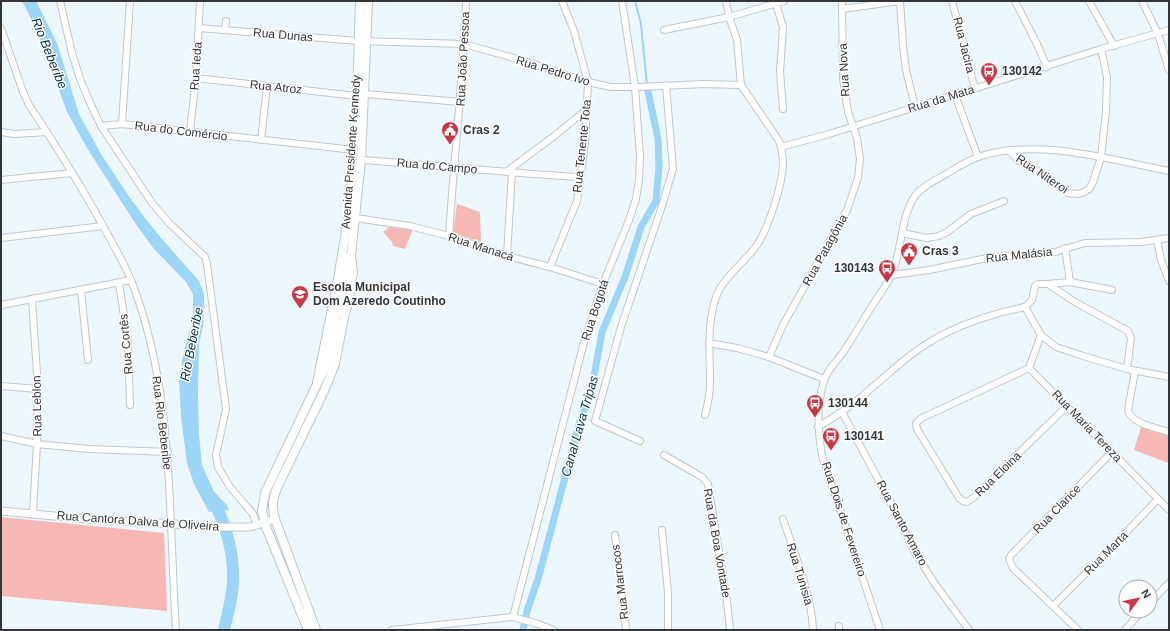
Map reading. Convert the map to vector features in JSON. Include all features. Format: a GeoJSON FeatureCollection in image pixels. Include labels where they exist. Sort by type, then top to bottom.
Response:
{"type":"FeatureCollection","features":[{"type":"Feature","properties":{"kind":"main road","name":"Avenida Presidente Kennedy"},"geometry":{"type":"LineString","coordinates":[[360,1],[363,41]]}},
{"type":"Feature","properties":{"kind":"main road","name":"Avenida Presidente Kennedy"},"geometry":{"type":"LineString","coordinates":[[316,630],[272,508],[273,499],[277,488],[324,391],[335,364],[347,307],[353,272],[351,255],[361,160],[363,41],[368,1]]}},
{"type":"Feature","properties":{"kind":"main road","name":"Avenida Presidente Kennedy"},"geometry":{"type":"LineString","coordinates":[[308,630],[261,524],[262,511],[265,493],[317,383],[349,212],[354,150],[361,95]]}},
{"type":"Feature","properties":{"kind":"street"},"geometry":{"type":"LineString","coordinates":[[60,1],[72,54],[80,79],[101,126],[152,203],[169,223],[205,257],[226,409],[216,455],[218,467],[230,487],[261,524]]}},
{"type":"Feature","properties":{"kind":"street"},"geometry":{"type":"LineString","coordinates":[[122,124],[130,1]]}},
{"type":"Feature","properties":{"kind":"street","name":"Rua Ieda"},"geometry":{"type":"LineString","coordinates":[[190,131],[196,78],[200,1]]}},
{"type":"Feature","properties":{"kind":"street","name":"Rua João Pessoa"},"geometry":{"type":"LineString","coordinates":[[450,236],[466,1]]}},
{"type":"Feature","properties":{"kind":"street","name":"Rua Tenente Tota"},"geometry":{"type":"LineString","coordinates":[[550,267],[577,201],[585,144],[588,82],[574,31],[562,1]]}},
{"type":"Feature","properties":{"kind":"street","name":"Rua Bogotá"},"geometry":{"type":"LineString","coordinates":[[513,617],[583,346],[603,284],[636,199],[640,157],[637,87],[622,1]]}},
{"type":"Feature","properties":{"kind":"street"},"geometry":{"type":"LineString","coordinates":[[705,415],[709,396],[709,343],[714,301],[719,290],[757,245],[764,232],[779,188],[783,165],[781,147],[771,128],[740,85],[737,40],[729,18],[726,1]]}},
{"type":"Feature","properties":{"kind":"street"},"geometry":{"type":"LineString","coordinates":[[664,30],[729,18],[784,1]]}},
{"type":"Feature","properties":{"kind":"street","name":"Rua Nova"},"geometry":{"type":"LineString","coordinates":[[842,1],[843,79],[848,112],[857,138]]}},
{"type":"Feature","properties":{"kind":"street"},"geometry":{"type":"LineString","coordinates":[[842,9],[900,1],[906,70],[914,107]]}},
{"type":"Feature","properties":{"kind":"street","name":"Rua Jacira"},"geometry":{"type":"LineString","coordinates":[[952,1],[976,88]]}},
{"type":"Feature","properties":{"kind":"street"},"geometry":{"type":"LineString","coordinates":[[1015,1],[1047,67]]}},
{"type":"Feature","properties":{"kind":"street"},"geometry":{"type":"LineString","coordinates":[[1089,1],[1114,46]]}},
{"type":"Feature","properties":{"kind":"street"},"geometry":{"type":"LineString","coordinates":[[1142,1],[1158,34],[1169,70]]}},
{"type":"Feature","properties":{"kind":"street"},"geometry":{"type":"LineString","coordinates":[[776,4],[783,27],[780,72],[783,109]]}},
{"type":"Feature","properties":{"kind":"street"},"geometry":{"type":"LineString","coordinates":[[225,30],[226,21]]}},
{"type":"Feature","properties":{"kind":"street","name":"Rua Rio Beberibe"},"geometry":{"type":"LineString","coordinates":[[1,28],[23,92],[94,207],[103,226],[117,249],[131,280],[150,340],[163,407],[168,452],[176,630]]}},
{"type":"Feature","properties":{"kind":"street","name":"Rua Dunas"},"geometry":{"type":"LineString","coordinates":[[199,28],[363,41]]}},
{"type":"Feature","properties":{"kind":"street","name":"Rua da Mata"},"geometry":{"type":"LineString","coordinates":[[781,147],[956,96],[976,88],[1169,30]]}},
{"type":"Feature","properties":{"kind":"street","name":"Rua Pedro Ivo"},"geometry":{"type":"LineString","coordinates":[[363,41],[464,44],[521,60],[588,82],[610,87],[704,84],[740,85]]}},
{"type":"Feature","properties":{"kind":"street"},"geometry":{"type":"LineString","coordinates":[[1101,157],[1107,92],[1106,68],[1102,49]]}},
{"type":"Feature","properties":{"kind":"street","name":"Rua Atroz"},"geometry":{"type":"LineString","coordinates":[[196,78],[361,95],[460,102]]}},
{"type":"Feature","properties":{"kind":"street"},"geometry":{"type":"LineString","coordinates":[[640,441],[595,421],[621,327],[673,169],[666,85]]}},
{"type":"Feature","properties":{"kind":"street"},"geometry":{"type":"LineString","coordinates":[[261,140],[267,86]]}},
{"type":"Feature","properties":{"kind":"street"},"geometry":{"type":"LineString","coordinates":[[956,96],[978,157]]}},
{"type":"Feature","properties":{"kind":"street"},"geometry":{"type":"LineString","coordinates":[[507,256],[509,172],[586,110]]}},
{"type":"Feature","properties":{"kind":"street","name":"Rua do Comércio"},"geometry":{"type":"LineString","coordinates":[[101,126],[122,124],[354,150]]}},
{"type":"Feature","properties":{"kind":"street"},"geometry":{"type":"LineString","coordinates":[[1,132],[14,134],[47,132]]}},
{"type":"Feature","properties":{"kind":"street","name":"Rua Patagônia"},"geometry":{"type":"LineString","coordinates":[[769,357],[784,325],[848,210],[858,178],[860,159],[857,138]]}},
{"type":"Feature","properties":{"kind":"street","name":"Rua Dois de Fevereiro"},"geometry":{"type":"LineString","coordinates":[[880,630],[822,456],[818,427],[819,405],[824,379],[892,275],[910,205],[919,191],[938,178],[978,157],[1008,150],[1047,150],[1101,157],[1169,171]]}},
{"type":"Feature","properties":{"kind":"street","name":"Rua Niteroi"},"geometry":{"type":"LineString","coordinates":[[1008,150],[1023,164],[1045,175],[1067,193],[1072,194],[1084,192],[1088,189],[1093,182],[1101,157]]}},
{"type":"Feature","properties":{"kind":"street","name":"Rua do Campo"},"geometry":{"type":"LineString","coordinates":[[361,160],[454,166],[580,177]]}},
{"type":"Feature","properties":{"kind":"street"},"geometry":{"type":"LineString","coordinates":[[1,180],[72,173]]}},
{"type":"Feature","properties":{"kind":"street"},"geometry":{"type":"LineString","coordinates":[[902,233],[927,238],[939,236],[947,232],[971,214],[1004,201]]}},
{"type":"Feature","properties":{"kind":"street","name":"Rua Manacá"},"geometry":{"type":"LineString","coordinates":[[356,218],[410,226],[450,236],[507,256],[550,267],[603,284]]}},
{"type":"Feature","properties":{"kind":"street"},"geometry":{"type":"LineString","coordinates":[[1,238],[103,226]]}},
{"type":"Feature","properties":{"kind":"street","name":"Rua Malásia"},"geometry":{"type":"LineString","coordinates":[[892,275],[929,270],[987,258],[1042,254],[1085,243],[1141,242],[1169,238]]}},
{"type":"Feature","properties":{"kind":"street"},"geometry":{"type":"LineString","coordinates":[[1157,240],[1162,264],[1169,281]]}},
{"type":"Feature","properties":{"kind":"street"},"geometry":{"type":"LineString","coordinates":[[1065,248],[1070,282]]}},
{"type":"Feature","properties":{"kind":"street"},"geometry":{"type":"LineString","coordinates":[[1,305],[131,280]]}},
{"type":"Feature","properties":{"kind":"street","name":"Rua Cortês"},"geometry":{"type":"LineString","coordinates":[[119,282],[128,342],[130,405]]}},
{"type":"Feature","properties":{"kind":"street"},"geometry":{"type":"LineString","coordinates":[[818,427],[842,412],[868,392],[907,358],[927,343],[963,325],[1001,312],[1025,307],[1032,300],[1035,286],[1038,284],[1070,282],[1112,290]]}},
{"type":"Feature","properties":{"kind":"street"},"geometry":{"type":"LineString","coordinates":[[1048,284],[1075,302],[1129,332],[1130,338],[1127,369]]}},
{"type":"Feature","properties":{"kind":"street"},"geometry":{"type":"LineString","coordinates":[[80,290],[88,360]]}},
{"type":"Feature","properties":{"kind":"street","name":"Rua Leblon"},"geometry":{"type":"LineString","coordinates":[[32,299],[38,389],[37,444],[33,513]]}},
{"type":"Feature","properties":{"kind":"street"},"geometry":{"type":"LineString","coordinates":[[1025,307],[1042,335],[1056,347],[1127,369],[1169,377]]}},
{"type":"Feature","properties":{"kind":"street"},"geometry":{"type":"LineString","coordinates":[[1029,368],[1042,335]]}},
{"type":"Feature","properties":{"kind":"street"},"geometry":{"type":"LineString","coordinates":[[709,343],[737,348],[769,357],[824,379]]}},
{"type":"Feature","properties":{"kind":"street","name":"Rua Maria Tereza"},"geometry":{"type":"LineString","coordinates":[[1029,368],[1169,510]]}},
{"type":"Feature","properties":{"kind":"street","name":"Rua Eloina"},"geometry":{"type":"LineString","coordinates":[[1029,368],[922,418],[916,423],[917,429],[959,498],[967,502],[986,487],[1068,406]]}},
{"type":"Feature","properties":{"kind":"street"},"geometry":{"type":"LineString","coordinates":[[1135,371],[1128,410],[1129,414],[1136,420],[1169,432]]}},
{"type":"Feature","properties":{"kind":"street"},"geometry":{"type":"LineString","coordinates":[[1,386],[38,389]]}},
{"type":"Feature","properties":{"kind":"street","name":"Rua Santo Amaro"},"geometry":{"type":"LineString","coordinates":[[842,412],[892,505],[914,551],[935,584],[970,630]]}},
{"type":"Feature","properties":{"kind":"street"},"geometry":{"type":"LineString","coordinates":[[1,436],[37,444],[89,449],[168,452]]}},
{"type":"Feature","properties":{"kind":"street","name":"Rua Clarice"},"geometry":{"type":"LineString","coordinates":[[1053,606],[1013,568],[1009,559],[1011,555],[1112,452]]}},
{"type":"Feature","properties":{"kind":"street","name":"Rua da Boa Vontade"},"geometry":{"type":"LineString","coordinates":[[664,455],[702,477],[708,484],[727,601],[730,630]]}},
{"type":"Feature","properties":{"kind":"street","name":"Rua Marta"},"geometry":{"type":"LineString","coordinates":[[1053,606],[1158,499]]}},
{"type":"Feature","properties":{"kind":"street","name":"Rua Cantora Dalva de Oliveira"},"geometry":{"type":"LineString","coordinates":[[1,511],[75,518],[223,527],[250,527],[275,519]]}},
{"type":"Feature","properties":{"kind":"street","name":"Rua Tunísia"},"geometry":{"type":"LineString","coordinates":[[783,519],[807,595],[811,611],[813,630]]}},
{"type":"Feature","properties":{"kind":"street"},"geometry":{"type":"LineString","coordinates":[[662,530],[668,592],[668,630]]}},
{"type":"Feature","properties":{"kind":"street","name":"Rua Marrocos"},"geometry":{"type":"LineString","coordinates":[[615,535],[626,630]]}},
{"type":"Feature","properties":{"kind":"street"},"geometry":{"type":"LineString","coordinates":[[1158,595],[1169,583]]}},
{"type":"Feature","properties":{"kind":"street"},"geometry":{"type":"LineString","coordinates":[[1053,606],[1078,630]]}},
{"type":"Feature","properties":{"kind":"street"},"geometry":{"type":"LineString","coordinates":[[392,630],[513,617],[554,630]]}},
{"type":"Feature","properties":{"kind":"street"},"geometry":{"type":"LineString","coordinates":[[1124,630],[1134,619]]}},
{"type":"Feature","properties":{"kind":"shaded area"},"geometry":{"type":"Polygon","coordinates":[[[457,204],[480,212],[481,242],[453,233],[457,204]]]}},
{"type":"Feature","properties":{"kind":"shaded area"},"geometry":{"type":"Polygon","coordinates":[[[393,224],[413,229],[405,249],[393,246],[392,242],[383,232],[393,224]]]}},
{"type":"Feature","properties":{"kind":"shaded area"},"geometry":{"type":"Polygon","coordinates":[[[1142,424],[1169,433],[1168,463],[1134,450],[1142,424]]]}},
{"type":"Feature","properties":{"kind":"shaded area"},"geometry":{"type":"Polygon","coordinates":[[[1,517],[164,533],[167,611],[1,596],[1,517]]]}},
{"type":"Feature","properties":{"kind":"water"},"geometry":{"type":"Polygon","coordinates":[[[22,1],[36,1],[57,43],[79,114],[101,154],[145,218],[199,281],[204,294],[203,326],[199,344],[198,395],[199,434],[202,465],[214,492],[227,505],[229,510],[209,512],[194,484],[187,463],[181,417],[179,379],[184,351],[193,320],[193,294],[186,282],[154,249],[135,223],[87,148],[67,112],[38,33],[22,1]]]}},
{"type":"Feature","properties":{"kind":"waterway"},"geometry":{"type":"LineString","coordinates":[[635,1],[641,24],[647,85]]}},
{"type":"Feature","properties":{"kind":"waterway","name":"Canal Lava Tripas"},"geometry":{"type":"LineString","coordinates":[[523,630],[580,421],[591,393],[602,332],[625,277],[641,227],[656,201],[659,166],[658,139],[647,86]]}},
{"type":"Feature","properties":{"kind":"waterway","name":"Rio Beberibe"},"geometry":{"type":"LineString","coordinates":[[212,498],[227,535],[233,565],[233,589],[224,630]]}},
{"type":"Feature","properties":{"kind":"place","name":"130142"},"geometry":{"type":"Point","coordinates":[989,86]}},
{"type":"Feature","properties":{"kind":"place","name":"Cras 2"},"geometry":{"type":"Point","coordinates":[450,145]}},
{"type":"Feature","properties":{"kind":"place","name":"Cras 3"},"geometry":{"type":"Point","coordinates":[909,266]}},
{"type":"Feature","properties":{"kind":"place","name":"130143"},"geometry":{"type":"Point","coordinates":[887,283]}},
{"type":"Feature","properties":{"kind":"place","name":"Escola Municipal Dom Azeredo Coutinho"},"geometry":{"type":"Point","coordinates":[300,309]}},
{"type":"Feature","properties":{"kind":"place","name":"130144"},"geometry":{"type":"Point","coordinates":[815,418]}},
{"type":"Feature","properties":{"kind":"place","name":"130141"},"geometry":{"type":"Point","coordinates":[831,451]}}]}
